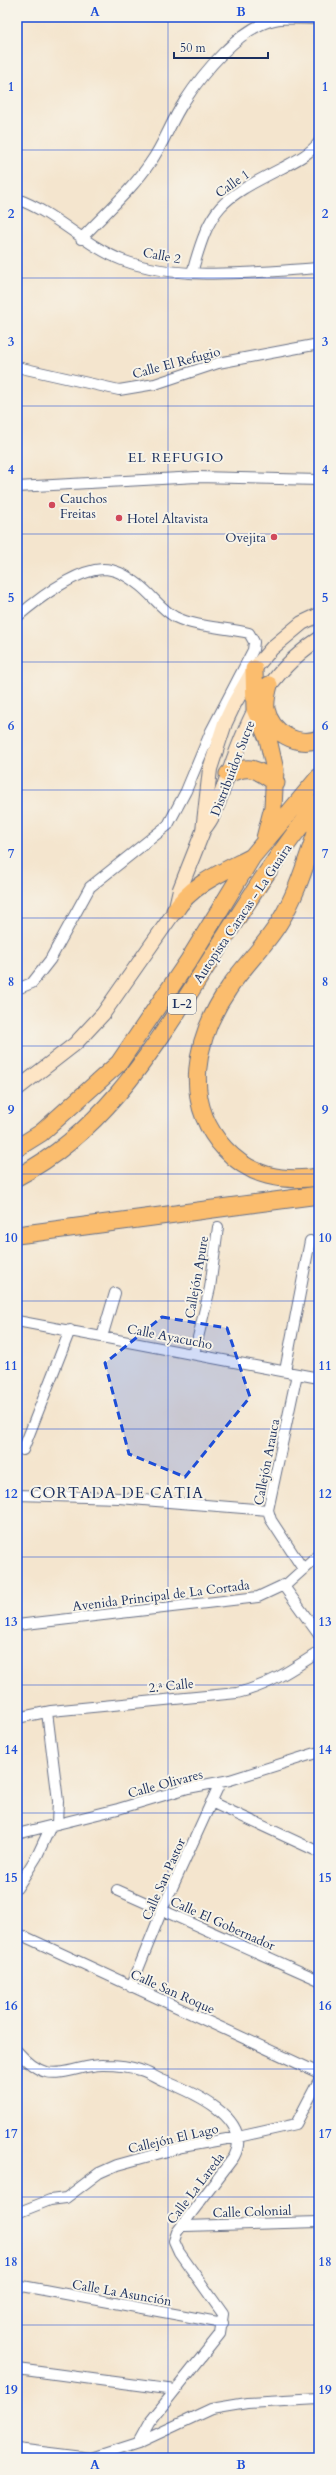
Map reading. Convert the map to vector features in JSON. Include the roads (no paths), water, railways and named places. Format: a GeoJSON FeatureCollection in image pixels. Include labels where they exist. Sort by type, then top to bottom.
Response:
{"type":"FeatureCollection","features":[{"type":"Feature","properties":{"kind":"highway"},"geometry":{"type":"LineString","coordinates":[[254,669],[255,709],[273,755],[276,783],[273,807],[263,844]]}},
{"type":"Feature","properties":{"kind":"highway"},"geometry":{"type":"LineString","coordinates":[[269,685],[266,708],[269,717],[278,730],[295,740],[305,742],[319,739]]}},
{"type":"Feature","properties":{"kind":"highway"},"geometry":{"type":"LineString","coordinates":[[228,774],[241,769],[254,768],[276,783]]}},
{"type":"Feature","properties":{"kind":"highway","name":"Autopista Caracas - La Guaira"},"geometry":{"type":"LineString","coordinates":[[17,1148],[41,1134],[119,1063],[189,960],[252,857],[319,777]]}},
{"type":"Feature","properties":{"kind":"highway","name":"Autopista Caracas - La Guaira"},"geometry":{"type":"LineString","coordinates":[[17,1177],[44,1163],[70,1143],[134,1076],[261,882],[319,803]]}},
{"type":"Feature","properties":{"kind":"highway"},"geometry":{"type":"LineString","coordinates":[[319,825],[293,899],[279,924],[228,988],[212,1018],[200,1050],[196,1086],[205,1121],[214,1138],[234,1159],[251,1171],[270,1177],[319,1177]]}},
{"type":"Feature","properties":{"kind":"highway"},"geometry":{"type":"LineString","coordinates":[[175,911],[182,899],[213,878],[252,857]]}},
{"type":"Feature","properties":{"kind":"highway"},"geometry":{"type":"LineString","coordinates":[[17,1235],[319,1195]]}},
{"type":"Feature","properties":{"kind":"main road","name":"Distribuidor Sucre"},"geometry":{"type":"LineString","coordinates":[[203,831],[210,769],[218,742],[234,704],[254,669],[272,648],[287,634],[319,615]]}},
{"type":"Feature","properties":{"kind":"main road","name":"Distribuidor Sucre"},"geometry":{"type":"LineString","coordinates":[[203,831],[216,811],[228,774],[255,709],[269,685],[292,659],[319,639]]}},
{"type":"Feature","properties":{"kind":"main road"},"geometry":{"type":"LineString","coordinates":[[17,1089],[75,1044],[103,1014],[175,911],[180,889],[203,831]]}},
{"type":"Feature","properties":{"kind":"street"},"geometry":{"type":"LineString","coordinates":[[81,239],[138,179],[151,162],[184,102],[225,51],[239,37],[254,27],[273,20],[319,19]]}},
{"type":"Feature","properties":{"kind":"street","name":"Calle 1"},"geometry":{"type":"LineString","coordinates":[[192,273],[201,240],[216,211],[231,196],[300,158],[319,142]]}},
{"type":"Feature","properties":{"kind":"street","name":"Calle 2"},"geometry":{"type":"LineString","coordinates":[[17,199],[46,213],[81,239],[122,260],[168,272],[192,273],[319,268]]}},
{"type":"Feature","properties":{"kind":"street","name":"Calle El Refugio"},"geometry":{"type":"LineString","coordinates":[[17,367],[120,390],[155,384],[218,363],[319,344]]}},
{"type":"Feature","properties":{"kind":"street"},"geometry":{"type":"LineString","coordinates":[[17,487],[197,477],[319,480]]}},
{"type":"Feature","properties":{"kind":"street"},"geometry":{"type":"LineString","coordinates":[[17,617],[33,604],[85,572],[105,569],[122,573],[140,585],[174,616],[195,625],[226,628],[249,633],[254,642],[253,650],[211,731],[186,791],[168,825],[90,887],[50,960],[32,983],[17,989]]}},
{"type":"Feature","properties":{"kind":"street","name":"Callejón Apure"},"geometry":{"type":"LineString","coordinates":[[194,1354],[210,1288],[218,1227]]}},
{"type":"Feature","properties":{"kind":"street"},"geometry":{"type":"LineString","coordinates":[[285,1371],[310,1241]]}},
{"type":"Feature","properties":{"kind":"street"},"geometry":{"type":"LineString","coordinates":[[102,1337],[115,1293]]}},
{"type":"Feature","properties":{"kind":"street","name":"Calle Ayacucho"},"geometry":{"type":"LineString","coordinates":[[17,1321],[319,1378]]}},
{"type":"Feature","properties":{"kind":"street"},"geometry":{"type":"LineString","coordinates":[[23,1450],[70,1330]]}},
{"type":"Feature","properties":{"kind":"street","name":"Callejón Arauca"},"geometry":{"type":"LineString","coordinates":[[297,1374],[268,1510],[272,1520],[303,1569]]}},
{"type":"Feature","properties":{"kind":"street"},"geometry":{"type":"LineString","coordinates":[[17,1495],[119,1498],[268,1510]]}},
{"type":"Feature","properties":{"kind":"street","name":"Avenida Principal de La Cortada"},"geometry":{"type":"LineString","coordinates":[[17,1625],[230,1602],[258,1597],[283,1585],[319,1555]]}},
{"type":"Feature","properties":{"kind":"street"},"geometry":{"type":"LineString","coordinates":[[283,1585],[319,1635]]}},
{"type":"Feature","properties":{"kind":"street","name":"2.ª Calle"},"geometry":{"type":"LineString","coordinates":[[17,1718],[47,1712],[244,1691],[283,1675],[319,1652]]}},
{"type":"Feature","properties":{"kind":"street"},"geometry":{"type":"LineString","coordinates":[[17,1888],[54,1825],[58,1801],[47,1712]]}},
{"type":"Feature","properties":{"kind":"street","name":"Calle Olivares"},"geometry":{"type":"LineString","coordinates":[[17,1834],[118,1809],[188,1788],[220,1783],[319,1752]]}},
{"type":"Feature","properties":{"kind":"street","name":"Calle San Pastor"},"geometry":{"type":"LineString","coordinates":[[131,1987],[162,1910],[220,1783]]}},
{"type":"Feature","properties":{"kind":"street"},"geometry":{"type":"LineString","coordinates":[[211,1802],[319,1852]]}},
{"type":"Feature","properties":{"kind":"street","name":"Calle El Gobernador"},"geometry":{"type":"LineString","coordinates":[[117,1890],[319,1980]]}},
{"type":"Feature","properties":{"kind":"street","name":"Calle San Roque"},"geometry":{"type":"LineString","coordinates":[[17,1933],[319,2073]]}},
{"type":"Feature","properties":{"kind":"street"},"geometry":{"type":"LineString","coordinates":[[17,2051],[39,2070],[48,2073],[103,2065],[140,2070],[196,2094],[212,2104],[232,2125],[238,2137]]}},
{"type":"Feature","properties":{"kind":"street","name":"Callejón El Lago"},"geometry":{"type":"LineString","coordinates":[[17,2213],[50,2200],[66,2198],[99,2173],[117,2165],[182,2147],[238,2137],[296,2124],[319,2080]]}},
{"type":"Feature","properties":{"kind":"street","name":"Calle La Lareda"},"geometry":{"type":"LineString","coordinates":[[223,2323],[222,2314],[218,2306],[179,2252],[174,2241],[177,2232],[234,2158],[238,2150],[238,2137]]}},
{"type":"Feature","properties":{"kind":"street","name":"Calle Colonial"},"geometry":{"type":"LineString","coordinates":[[185,2226],[319,2222]]}},
{"type":"Feature","properties":{"kind":"street","name":"Calle La Asunción"},"geometry":{"type":"LineString","coordinates":[[17,2285],[223,2323]]}},
{"type":"Feature","properties":{"kind":"street"},"geometry":{"type":"LineString","coordinates":[[138,2443],[149,2423],[220,2334],[223,2323]]}},
{"type":"Feature","properties":{"kind":"street"},"geometry":{"type":"LineString","coordinates":[[17,2369],[175,2390]]}},
{"type":"Feature","properties":{"kind":"street"},"geometry":{"type":"LineString","coordinates":[[17,2449],[91,2458],[138,2443],[197,2414],[230,2404],[319,2399]]}},
{"type":"Feature","properties":{"kind":"place","name":"Cauchos Freitas"},"geometry":{"type":"Point","coordinates":[52,505]}},
{"type":"Feature","properties":{"kind":"place","name":"Hotel Altavista"},"geometry":{"type":"Point","coordinates":[119,518]}},
{"type":"Feature","properties":{"kind":"place","name":"Ovejita"},"geometry":{"type":"Point","coordinates":[274,537]}},
{"type":"Feature","properties":{"kind":"district","name":"EL REFUGIO"},"geometry":{"type":"Point","coordinates":[176,457]}},
{"type":"Feature","properties":{"kind":"district","name":"CORTADA DE CATIA"},"geometry":{"type":"Point","coordinates":[117,1493]}}]}
